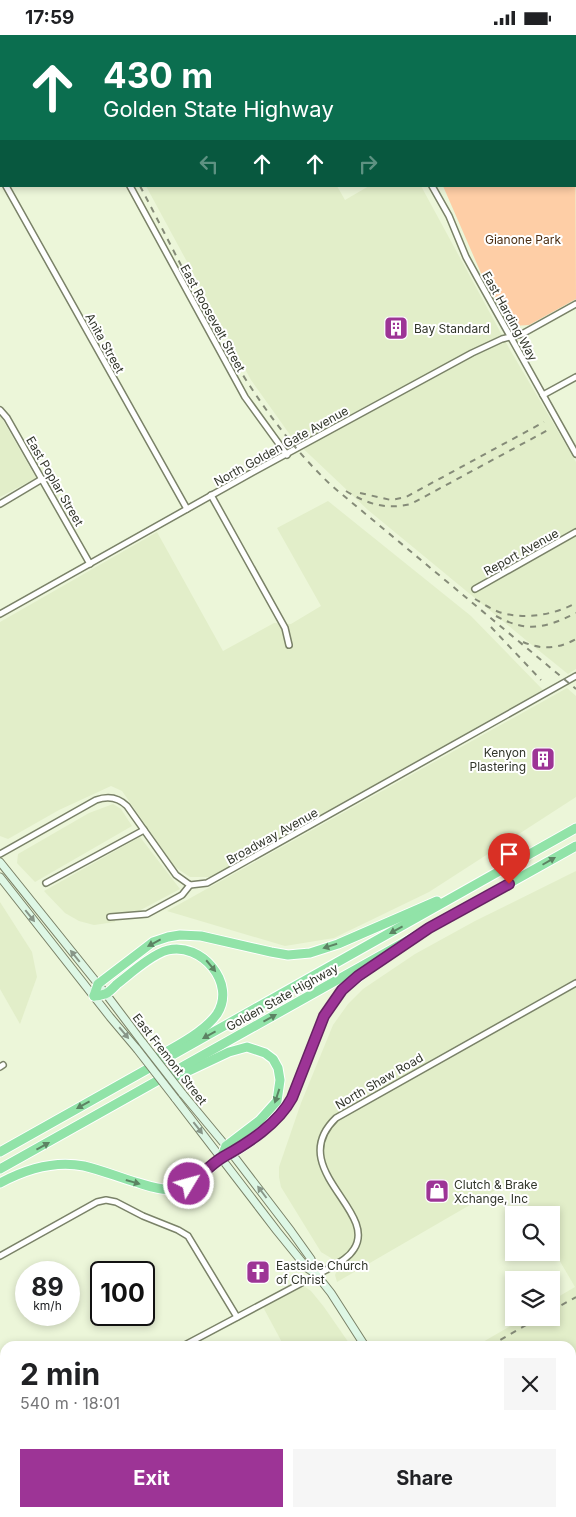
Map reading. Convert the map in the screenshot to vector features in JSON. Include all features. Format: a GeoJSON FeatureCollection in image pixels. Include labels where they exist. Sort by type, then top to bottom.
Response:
{"type":"FeatureCollection","features":[{"type":"Feature","properties":{"kind":"highway","name":"Golden State Highway"},"geometry":{"type":"LineString","coordinates":[[0,1152],[576,828]]}},
{"type":"Feature","properties":{"kind":"highway","name":"Golden State Highway"},"geometry":{"type":"LineString","coordinates":[[0,1169],[576,846]]}},
{"type":"Feature","properties":{"kind":"highway"},"geometry":{"type":"LineString","coordinates":[[94,997],[98,984],[153,943],[168,937],[180,935],[201,936],[288,955],[310,953],[338,944],[472,887]]}},
{"type":"Feature","properties":{"kind":"highway"},"geometry":{"type":"LineString","coordinates":[[0,1183],[23,1171],[42,1166],[64,1164],[84,1166],[170,1190],[189,1184],[221,1158],[232,1154],[267,1127],[287,1108],[324,1016],[336,997],[358,976],[429,928]]}},
{"type":"Feature","properties":{"kind":"highway"},"geometry":{"type":"LineString","coordinates":[[94,997],[106,994],[157,955],[167,950],[190,951],[204,958],[216,971],[221,987],[222,1000],[218,1012],[186,1040],[138,1068],[126,1082]]}},
{"type":"Feature","properties":{"kind":"highway"},"geometry":{"type":"LineString","coordinates":[[166,1076],[178,1076],[229,1052],[246,1047],[265,1053],[273,1059],[278,1068],[280,1081],[277,1101],[260,1120],[226,1145],[221,1158]]}},
{"type":"Feature","properties":{"kind":"main road","name":"East Fremont Street"},"geometry":{"type":"LineString","coordinates":[[0,862],[3,870],[106,994],[175,1098],[277,1231],[330,1293],[362,1341]]}},
{"type":"Feature","properties":{"kind":"main road","name":"East Fremont Street"},"geometry":{"type":"LineString","coordinates":[[0,877],[94,997],[182,1093],[226,1145],[312,1259],[316,1275]]}},
{"type":"Feature","properties":{"kind":"street","name":"Anita Street"},"geometry":{"type":"LineString","coordinates":[[7,187],[187,509]]}},
{"type":"Feature","properties":{"kind":"street","name":"East Roosevelt Street"},"geometry":{"type":"LineString","coordinates":[[131,187],[245,397],[288,455]]}},
{"type":"Feature","properties":{"kind":"street","name":"East Harding Way"},"geometry":{"type":"LineString","coordinates":[[433,187],[449,216],[466,257],[509,338],[517,347],[576,454]]}},
{"type":"Feature","properties":{"kind":"street","name":"North Golden Gate Avenue"},"geometry":{"type":"LineString","coordinates":[[0,614],[211,495],[288,455],[472,353],[502,339],[522,334],[576,304]]}},
{"type":"Feature","properties":{"kind":"street"},"geometry":{"type":"LineString","coordinates":[[543,395],[576,377]]}},
{"type":"Feature","properties":{"kind":"street","name":"East Poplar Street"},"geometry":{"type":"LineString","coordinates":[[0,410],[7,418],[90,564]]}},
{"type":"Feature","properties":{"kind":"street"},"geometry":{"type":"LineString","coordinates":[[0,504],[42,479]]}},
{"type":"Feature","properties":{"kind":"street"},"geometry":{"type":"LineString","coordinates":[[211,495],[283,624],[289,645]]}},
{"type":"Feature","properties":{"kind":"street","name":"Report Avenue"},"geometry":{"type":"LineString","coordinates":[[475,589],[576,532]]}},
{"type":"Feature","properties":{"kind":"street","name":"Broadway Avenue"},"geometry":{"type":"LineString","coordinates":[[190,885],[207,883],[224,875],[576,676]]}},
{"type":"Feature","properties":{"kind":"street"},"geometry":{"type":"LineString","coordinates":[[0,854],[96,800],[104,798],[117,799],[124,803],[172,871],[182,881],[190,885],[182,895],[148,914],[110,917]]}},
{"type":"Feature","properties":{"kind":"street"},"geometry":{"type":"LineString","coordinates":[[46,883],[144,829]]}},
{"type":"Feature","properties":{"kind":"street","name":"North Shaw Road"},"geometry":{"type":"LineString","coordinates":[[192,1341],[316,1275],[350,1255],[356,1246],[358,1236],[356,1223],[321,1162],[320,1144],[323,1134],[336,1117],[576,983]]}},
{"type":"Feature","properties":{"kind":"street"},"geometry":{"type":"LineString","coordinates":[[0,1256],[97,1201],[111,1200],[143,1217],[178,1230],[188,1236],[237,1317]]}},
{"type":"Feature","properties":{"kind":"shaded area"},"geometry":{"type":"Polygon","coordinates":[[[147,187],[338,187],[345,200],[367,187],[422,187],[509,348],[576,462],[576,669],[568,674],[368,510],[293,439],[251,380],[147,187]]]}},
{"type":"Feature","properties":{"kind":"shaded area"},"geometry":{"type":"Polygon","coordinates":[[[0,415],[36,478],[0,497],[0,415]]]}},
{"type":"Feature","properties":{"kind":"shaded area"},"geometry":{"type":"Polygon","coordinates":[[[328,501],[471,616],[543,690],[211,877],[190,877],[175,867],[122,791],[111,786],[59,810],[8,839],[0,836],[0,622],[157,532],[223,651],[274,623],[291,624],[321,606],[277,528],[328,501]]]}},
{"type":"Feature","properties":{"kind":"shaded area"},"geometry":{"type":"Polygon","coordinates":[[[567,688],[576,696],[576,797],[429,892],[334,938],[285,946],[167,911],[567,688]]]}},
{"type":"Feature","properties":{"kind":"shaded area"},"geometry":{"type":"Polygon","coordinates":[[[113,804],[121,809],[132,826],[35,882],[17,863],[18,854],[89,813],[113,804]]]}},
{"type":"Feature","properties":{"kind":"shaded area"},"geometry":{"type":"Polygon","coordinates":[[[140,837],[180,889],[135,913],[114,914],[115,922],[94,925],[79,921],[65,913],[44,891],[140,837]]]}},
{"type":"Feature","properties":{"kind":"shaded area"},"geometry":{"type":"Polygon","coordinates":[[[576,871],[576,1341],[485,1341],[510,1326],[560,1326],[560,1296],[575,1287],[560,1261],[560,1206],[529,1206],[513,1180],[337,1282],[335,1275],[338,1268],[331,1258],[321,1252],[281,1187],[279,1167],[301,1103],[333,1025],[348,1004],[363,989],[415,954],[475,921],[576,871]]]}},
{"type":"Feature","properties":{"kind":"shaded area"},"geometry":{"type":"Polygon","coordinates":[[[0,902],[32,952],[37,977],[20,1024],[0,989],[0,902]]]}},
{"type":"Feature","properties":{"kind":"shaded area"},"geometry":{"type":"Polygon","coordinates":[[[305,1287],[311,1291],[348,1341],[281,1341],[263,1307],[299,1288],[305,1287]]]}},
{"type":"Feature","properties":{"kind":"green space","name":"Gianone Park"},"geometry":{"type":"Polygon","coordinates":[[[443,187],[575,187],[576,299],[529,325],[514,326],[484,280],[443,187]]]}},
{"type":"Feature","properties":{"kind":"railway"},"geometry":{"type":"LineString","coordinates":[[141,187],[224,345],[273,420],[301,454],[332,486],[576,689]]}},
{"type":"Feature","properties":{"kind":"railway"},"geometry":{"type":"LineString","coordinates":[[360,493],[391,500],[406,497],[544,422]]}},
{"type":"Feature","properties":{"kind":"railway"},"geometry":{"type":"LineString","coordinates":[[346,491],[377,505],[402,506],[411,504],[548,430]]}},
{"type":"Feature","properties":{"kind":"railway"},"geometry":{"type":"LineString","coordinates":[[475,599],[499,612],[518,616],[539,615],[558,611],[576,603]]}},
{"type":"Feature","properties":{"kind":"railway"},"geometry":{"type":"LineString","coordinates":[[496,616],[517,625],[536,627],[555,622],[576,613]]}},
{"type":"Feature","properties":{"kind":"railway"},"geometry":{"type":"LineString","coordinates":[[491,627],[541,680]]}},
{"type":"Feature","properties":{"kind":"railway"},"geometry":{"type":"LineString","coordinates":[[523,642],[550,647],[563,645],[576,639]]}},
{"type":"Feature","properties":{"kind":"railway"},"geometry":{"type":"LineString","coordinates":[[560,1306],[576,1297]]}},
{"type":"Feature","properties":{"kind":"railway"},"geometry":{"type":"LineString","coordinates":[[499,1341],[524,1326]]}},
{"type":"Feature","properties":{"kind":"place","name":"Bay Standard"},"geometry":{"type":"Point","coordinates":[396,328]}},
{"type":"Feature","properties":{"kind":"place","name":"Kenyon Plastering"},"geometry":{"type":"Point","coordinates":[543,759]}},
{"type":"Feature","properties":{"kind":"place","name":"Clutch & Brake Xchange, Inc"},"geometry":{"type":"Point","coordinates":[437,1191]}},
{"type":"Feature","properties":{"kind":"place","name":"Eastside Church of Christ"},"geometry":{"type":"Point","coordinates":[258,1272]}},
{"type":"Feature","properties":{"kind":"route"},"geometry":{"type":"LineString","coordinates":[[189,1184],[200,1177],[221,1158],[232,1154],[249,1141],[287,1108],[324,1016],[336,997],[348,984],[429,928],[509,884]]}}]}
